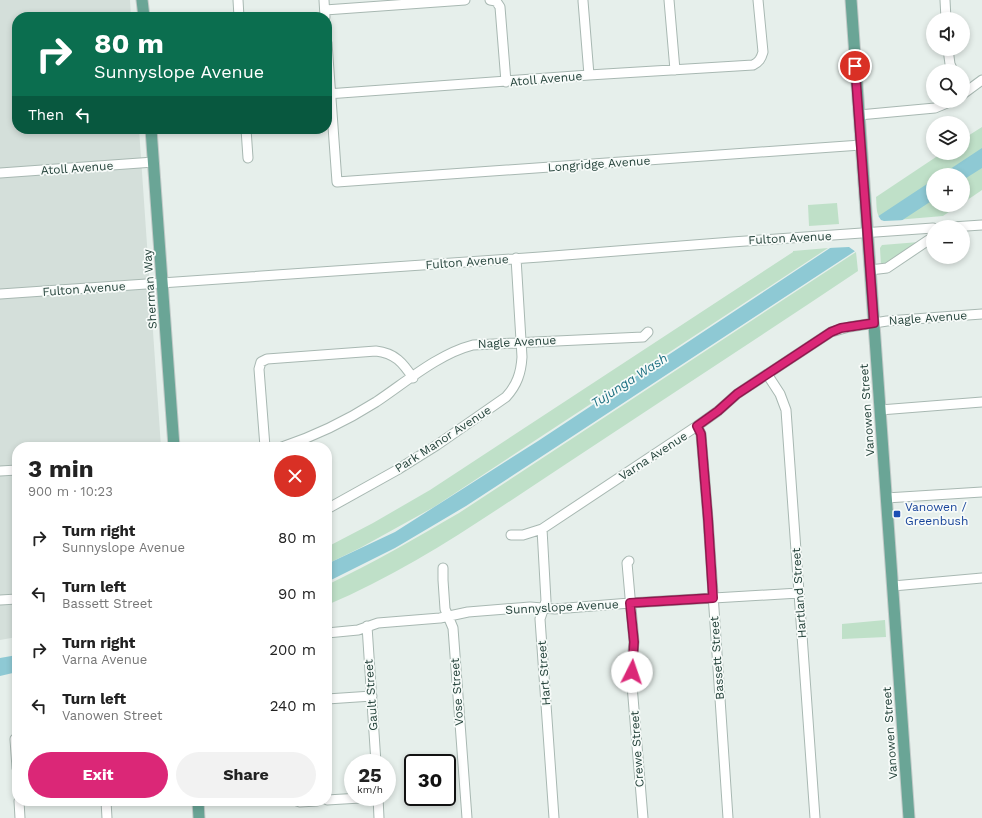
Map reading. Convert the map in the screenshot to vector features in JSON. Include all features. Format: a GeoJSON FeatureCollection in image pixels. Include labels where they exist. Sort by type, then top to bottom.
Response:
{"type":"FeatureCollection","features":[{"type":"Feature","properties":{"kind":"main road"},"geometry":{"type":"LineString","coordinates":[[142,0],[143,12]]}},
{"type":"Feature","properties":{"kind":"main road","name":"Vanowen Street"},"geometry":{"type":"LineString","coordinates":[[851,0],[909,818]]}},
{"type":"Feature","properties":{"kind":"main road","name":"Sherman Way"},"geometry":{"type":"LineString","coordinates":[[152,134],[174,442]]}},
{"type":"Feature","properties":{"kind":"main road"},"geometry":{"type":"LineString","coordinates":[[198,806],[199,818]]}},
{"type":"Feature","properties":{"kind":"street"},"geometry":{"type":"LineString","coordinates":[[238,0],[239,12]]}},
{"type":"Feature","properties":{"kind":"street"},"geometry":{"type":"LineString","coordinates":[[324,0],[325,12]]}},
{"type":"Feature","properties":{"kind":"street"},"geometry":{"type":"LineString","coordinates":[[332,12],[465,0]]}},
{"type":"Feature","properties":{"kind":"street"},"geometry":{"type":"LineString","coordinates":[[669,0],[675,70]]}},
{"type":"Feature","properties":{"kind":"street","name":"Atoll Avenue"},"geometry":{"type":"LineString","coordinates":[[332,94],[589,75],[753,65],[761,58],[763,49],[758,0]]}},
{"type":"Feature","properties":{"kind":"street"},"geometry":{"type":"LineString","coordinates":[[945,0],[946,12]]}},
{"type":"Feature","properties":{"kind":"street"},"geometry":{"type":"LineString","coordinates":[[493,1],[500,7],[506,82]]}},
{"type":"Feature","properties":{"kind":"street"},"geometry":{"type":"LineString","coordinates":[[583,1],[589,75]]}},
{"type":"Feature","properties":{"kind":"street"},"geometry":{"type":"LineString","coordinates":[[970,87],[982,80]]}},
{"type":"Feature","properties":{"kind":"street"},"geometry":{"type":"LineString","coordinates":[[859,115],[935,108]]}},
{"type":"Feature","properties":{"kind":"street","name":"Longridge Avenue"},"geometry":{"type":"LineString","coordinates":[[332,127],[337,182],[861,145]]}},
{"type":"Feature","properties":{"kind":"street"},"geometry":{"type":"LineString","coordinates":[[246,134],[248,158]]}},
{"type":"Feature","properties":{"kind":"street","name":"Atoll Avenue"},"geometry":{"type":"LineString","coordinates":[[0,174],[154,162]]}},
{"type":"Feature","properties":{"kind":"street"},"geometry":{"type":"LineString","coordinates":[[970,226],[982,225]]}},
{"type":"Feature","properties":{"kind":"street","name":"Fulton Avenue"},"geometry":{"type":"LineString","coordinates":[[0,294],[162,284],[732,242],[847,235],[868,239],[888,231],[926,228]]}},
{"type":"Feature","properties":{"kind":"street"},"geometry":{"type":"LineString","coordinates":[[870,270],[887,268],[926,242]]}},
{"type":"Feature","properties":{"kind":"street"},"geometry":{"type":"LineString","coordinates":[[516,258],[521,342]]}},
{"type":"Feature","properties":{"kind":"street","name":"Nagle Avenue"},"geometry":{"type":"LineString","coordinates":[[874,323],[982,314]]}},
{"type":"Feature","properties":{"kind":"street","name":"Varna Avenue"},"geometry":{"type":"LineString","coordinates":[[510,535],[523,535],[542,529],[697,426],[718,411],[737,394],[831,332],[874,323]]}},
{"type":"Feature","properties":{"kind":"street","name":"Nagle Avenue"},"geometry":{"type":"LineString","coordinates":[[413,378],[449,353],[473,345],[643,337],[648,332]]}},
{"type":"Feature","properties":{"kind":"street","name":"Park Manor Avenue"},"geometry":{"type":"LineString","coordinates":[[332,506],[404,466],[506,397],[513,390],[521,370],[521,342]]}},
{"type":"Feature","properties":{"kind":"street"},"geometry":{"type":"LineString","coordinates":[[265,442],[259,369],[261,362],[267,359],[376,351],[385,352],[392,354],[401,360],[413,378],[329,429],[296,442]]}},
{"type":"Feature","properties":{"kind":"street","name":"Hartland Street"},"geometry":{"type":"LineString","coordinates":[[767,374],[780,394],[786,410],[815,818]]}},
{"type":"Feature","properties":{"kind":"street"},"geometry":{"type":"LineString","coordinates":[[880,410],[982,402]]}},
{"type":"Feature","properties":{"kind":"street","name":"Bassett Street"},"geometry":{"type":"LineString","coordinates":[[697,426],[701,434],[708,519],[728,818]]}},
{"type":"Feature","properties":{"kind":"street"},"geometry":{"type":"LineString","coordinates":[[0,471],[12,470]]}},
{"type":"Feature","properties":{"kind":"street"},"geometry":{"type":"LineString","coordinates":[[886,498],[982,492]]}},
{"type":"Feature","properties":{"kind":"street","name":"Hart Street"},"geometry":{"type":"LineString","coordinates":[[542,529],[546,601],[542,609],[540,619],[554,818]]}},
{"type":"Feature","properties":{"kind":"street","name":"Crewe Street"},"geometry":{"type":"LineString","coordinates":[[629,561],[627,564],[634,642],[632,672],[643,818]]}},
{"type":"Feature","properties":{"kind":"street","name":"Vose Street"},"geometry":{"type":"LineString","coordinates":[[443,568],[445,609],[453,628],[467,818]]}},
{"type":"Feature","properties":{"kind":"street"},"geometry":{"type":"LineString","coordinates":[[892,586],[982,578]]}},
{"type":"Feature","properties":{"kind":"street","name":"Sunnyslope Avenue"},"geometry":{"type":"LineString","coordinates":[[332,633],[358,630],[378,623],[448,617],[468,612],[530,607],[555,610],[630,603],[799,593]]}},
{"type":"Feature","properties":{"kind":"street"},"geometry":{"type":"LineString","coordinates":[[0,600],[12,599]]}},
{"type":"Feature","properties":{"kind":"street","name":"Gault Street"},"geometry":{"type":"LineString","coordinates":[[367,626],[375,754]]}},
{"type":"Feature","properties":{"kind":"street"},"geometry":{"type":"LineString","coordinates":[[332,699],[372,696]]}},
{"type":"Feature","properties":{"kind":"street"},"geometry":{"type":"LineString","coordinates":[[332,800],[344,799]]}},
{"type":"Feature","properties":{"kind":"street"},"geometry":{"type":"LineString","coordinates":[[19,806],[20,818]]}},
{"type":"Feature","properties":{"kind":"street"},"geometry":{"type":"LineString","coordinates":[[106,806],[107,818]]}},
{"type":"Feature","properties":{"kind":"street"},"geometry":{"type":"LineString","coordinates":[[378,806],[379,818]]}},
{"type":"Feature","properties":{"kind":"shaded area"},"geometry":{"type":"Polygon","coordinates":[[[0,0],[130,0],[131,12],[12,12],[12,134],[139,134],[161,442],[12,442],[12,638],[0,640],[0,0]]]}},
{"type":"Feature","properties":{"kind":"green space"},"geometry":{"type":"Polygon","coordinates":[[[982,127],[982,190],[970,198],[970,168],[926,168],[926,212],[949,212],[943,216],[884,221],[879,217],[876,197],[932,160],[970,160],[970,135],[982,127]]]}},
{"type":"Feature","properties":{"kind":"green space"},"geometry":{"type":"Polygon","coordinates":[[[837,203],[839,224],[809,226],[808,205],[837,203]]]}},
{"type":"Feature","properties":{"kind":"green space"},"geometry":{"type":"Polygon","coordinates":[[[919,242],[891,262],[881,266],[880,248],[882,245],[919,242]]]}},
{"type":"Feature","properties":{"kind":"green space"},"geometry":{"type":"Polygon","coordinates":[[[828,248],[434,507],[360,548],[332,562],[332,544],[430,490],[793,251],[828,248]]]}},
{"type":"Feature","properties":{"kind":"green space"},"geometry":{"type":"Polygon","coordinates":[[[856,252],[858,271],[450,540],[390,575],[332,603],[332,583],[378,559],[459,513],[856,252]]]}},
{"type":"Feature","properties":{"kind":"green space"},"geometry":{"type":"Polygon","coordinates":[[[885,620],[886,637],[842,639],[842,624],[885,620]]]}},
{"type":"Feature","properties":{"kind":"water"},"geometry":{"type":"Polygon","coordinates":[[[982,148],[982,168],[970,176],[970,168],[952,168],[964,160],[970,160],[970,156],[982,148]]]}},
{"type":"Feature","properties":{"kind":"water"},"geometry":{"type":"Polygon","coordinates":[[[926,185],[926,205],[466,506],[395,548],[332,580],[332,562],[395,532],[538,441],[926,185]]]}},
{"type":"Feature","properties":{"kind":"water"},"geometry":{"type":"Polygon","coordinates":[[[12,656],[12,673],[0,676],[0,658],[12,656]]]}},
{"type":"Feature","properties":{"kind":"pier"},"geometry":{"type":"Polygon","coordinates":[[[877,214],[881,220],[884,221],[906,220],[856,252],[849,247],[828,248],[877,214]]]}},
{"type":"Feature","properties":{"kind":"place","name":"Vanowen / Greenbush"},"geometry":{"type":"Point","coordinates":[897,514]}},
{"type":"Feature","properties":{"kind":"route"},"geometry":{"type":"LineString","coordinates":[[632,672],[634,642],[630,603],[713,598],[701,434],[697,426],[718,411],[737,394],[831,332],[841,328],[874,323],[855,66]]}},
{"type":"Feature","properties":{"kind":"water label","name":"Tujunga Wash"},"geometry":{"type":"Point","coordinates":[629,380]}}]}
